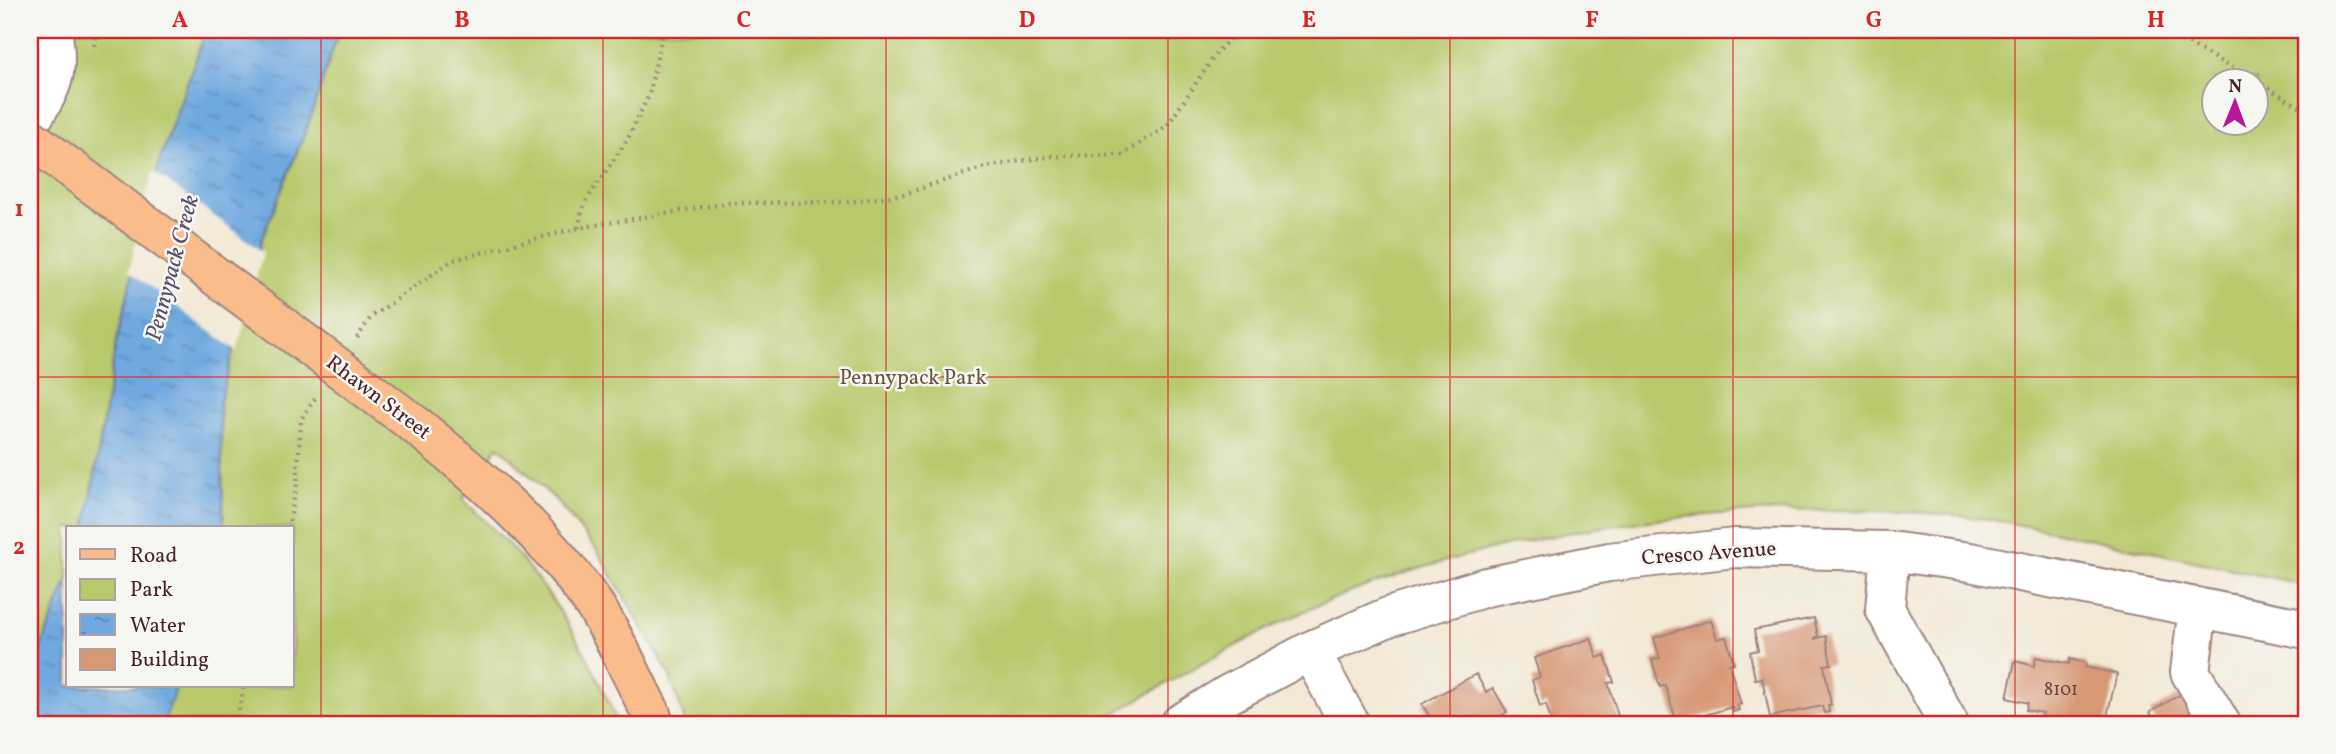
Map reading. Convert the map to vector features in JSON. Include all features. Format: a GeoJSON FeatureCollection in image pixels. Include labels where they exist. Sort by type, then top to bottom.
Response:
{"type":"FeatureCollection","features":[{"type":"Feature","properties":{"kind":"main road","name":"Rhawn Street"},"geometry":{"type":"LineString","coordinates":[[30,138],[470,468],[538,535],[596,607],[650,711],[654,724]]}},
{"type":"Feature","properties":{"kind":"street"},"geometry":{"type":"LineString","coordinates":[[30,122],[51,89],[56,52],[52,30]]}},
{"type":"Feature","properties":{"kind":"street","name":"Cresco Avenue"},"geometry":{"type":"LineString","coordinates":[[1180,724],[1229,694],[1310,651],[1388,617],[1486,587],[1609,562],[1735,548],[1890,551],[1970,562],[2306,629]]}},
{"type":"Feature","properties":{"kind":"street"},"geometry":{"type":"LineString","coordinates":[[1890,551],[1885,608],[1947,723]]}},
{"type":"Feature","properties":{"kind":"street"},"geometry":{"type":"LineString","coordinates":[[2198,607],[2190,672],[2221,724]]}},
{"type":"Feature","properties":{"kind":"street"},"geometry":{"type":"LineString","coordinates":[[1310,651],[1350,724]]}},
{"type":"Feature","properties":{"kind":"path"},"geometry":{"type":"LineString","coordinates":[[578,228],[584,204],[627,140],[649,95],[663,30]]}},
{"type":"Feature","properties":{"kind":"path"},"geometry":{"type":"LineString","coordinates":[[356,340],[371,317],[453,260],[578,228],[729,203],[848,202],[904,194],[998,165],[1052,156],[1122,155],[1167,126],[1217,52],[1238,30]]}},
{"type":"Feature","properties":{"kind":"path"},"geometry":{"type":"LineString","coordinates":[[2164,30],[2228,66]]}},
{"type":"Feature","properties":{"kind":"path"},"geometry":{"type":"LineString","coordinates":[[2270,90],[2306,110]]}},
{"type":"Feature","properties":{"kind":"path"},"geometry":{"type":"LineString","coordinates":[[288,526],[297,484],[300,419],[316,397]]}},
{"type":"Feature","properties":{"kind":"path"},"geometry":{"type":"LineString","coordinates":[[236,724],[244,688]]}},
{"type":"Feature","properties":{"kind":"green space","name":"Pennypack Park"},"geometry":{"type":"Polygon","coordinates":[[[30,30],[2306,30],[2306,585],[1979,518],[1867,511],[1722,514],[1578,531],[1436,564],[1367,586],[1323,603],[1258,634],[1097,724],[686,724],[669,674],[597,550],[557,501],[498,446],[463,499],[516,553],[538,580],[565,619],[599,681],[618,724],[30,724],[30,30]]]}},
{"type":"Feature","properties":{"kind":"water","name":"Pennypack Creek"},"geometry":{"type":"Polygon","coordinates":[[[206,30],[339,30],[308,125],[262,238],[220,402],[224,526],[86,526],[116,343],[160,159],[206,30]]]}},
{"type":"Feature","properties":{"kind":"water"},"geometry":{"type":"Polygon","coordinates":[[[66,584],[66,688],[176,688],[163,724],[30,724],[30,675],[66,584]]]}},
{"type":"Feature","properties":{"kind":"pier"},"geometry":{"type":"Polygon","coordinates":[[[153,171],[263,252],[237,351],[129,271],[153,171]]]}},
{"type":"Feature","properties":{"kind":"building"},"geometry":{"type":"Polygon","coordinates":[[[1814,618],[1818,636],[1814,639],[1826,636],[1831,664],[1824,665],[1831,705],[1828,705],[1829,712],[1824,713],[1822,706],[1770,717],[1762,678],[1755,679],[1750,652],[1758,650],[1754,630],[1814,618]]]}},
{"type":"Feature","properties":{"kind":"building"},"geometry":{"type":"Polygon","coordinates":[[[1711,620],[1717,639],[1726,637],[1734,663],[1729,664],[1741,704],[1737,705],[1739,710],[1733,712],[1732,707],[1688,720],[1689,724],[1677,723],[1665,685],[1660,687],[1652,660],[1660,658],[1654,638],[1711,620]]]}},
{"type":"Feature","properties":{"kind":"building"},"geometry":{"type":"Polygon","coordinates":[[[1591,638],[1597,658],[1605,655],[1614,682],[1608,683],[1620,722],[1552,724],[1546,704],[1540,706],[1532,680],[1540,677],[1534,658],[1591,638]]]}},
{"type":"Feature","properties":{"kind":"building"},"geometry":{"type":"Polygon","coordinates":[[[2036,657],[2069,664],[2070,659],[2086,663],[2085,667],[2117,674],[2105,724],[2041,723],[2043,713],[2026,710],[2028,703],[2007,698],[2015,661],[2034,666],[2036,657]]]}},
{"type":"Feature","properties":{"kind":"building"},"geometry":{"type":"Polygon","coordinates":[[[1476,674],[1486,692],[1493,688],[1507,712],[1501,716],[1505,724],[1430,724],[1433,722],[1422,704],[1476,674]]]}},
{"type":"Feature","properties":{"kind":"building"},"geometry":{"type":"Polygon","coordinates":[[[2183,693],[2214,724],[2157,724],[2150,712],[2183,693]]]}}]}
